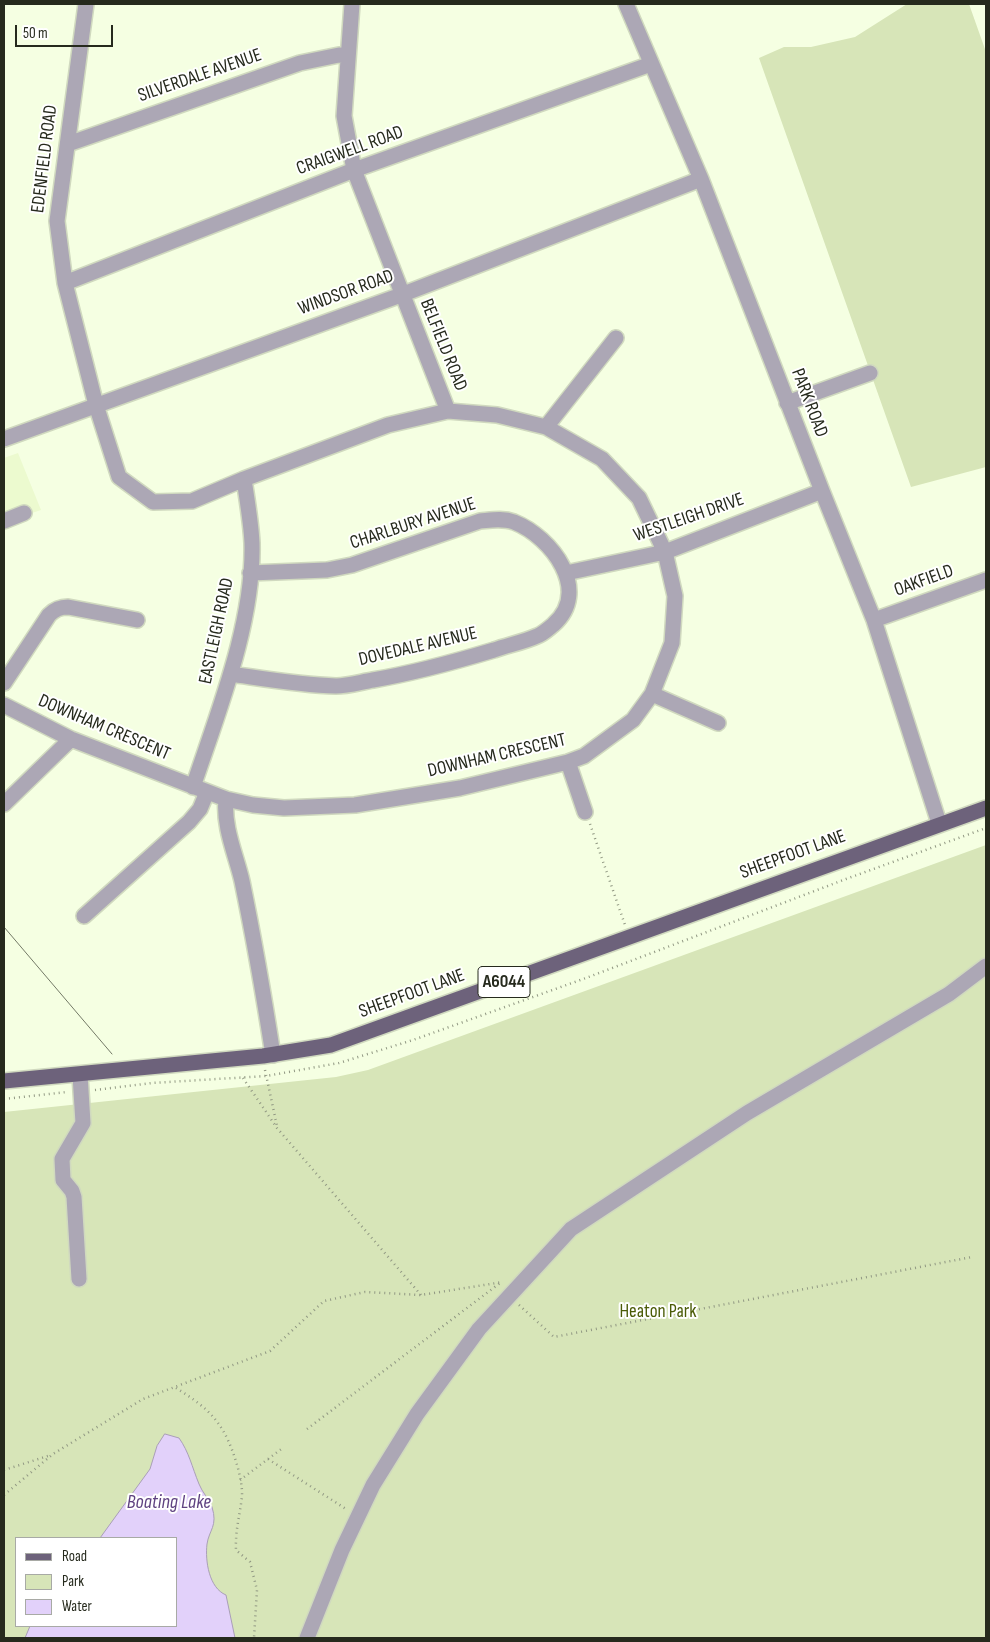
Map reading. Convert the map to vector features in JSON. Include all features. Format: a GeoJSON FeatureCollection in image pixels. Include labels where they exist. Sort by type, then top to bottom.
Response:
{"type":"FeatureCollection","features":[{"type":"Feature","properties":{"kind":"main road","name":"SHEEPFOOT LANE"},"geometry":{"type":"LineString","coordinates":[[4,1081],[268,1055],[309,1050],[339,1042],[986,808]]}},
{"type":"Feature","properties":{"kind":"street","name":"EDENFIELD ROAD"},"geometry":{"type":"LineString","coordinates":[[86,4],[57,221],[65,283],[96,405]]}},
{"type":"Feature","properties":{"kind":"street","name":"BELFIELD ROAD"},"geometry":{"type":"LineString","coordinates":[[352,4],[344,116],[354,170],[401,295],[448,411]]}},
{"type":"Feature","properties":{"kind":"street","name":"PARK ROAD"},"geometry":{"type":"LineString","coordinates":[[626,4],[701,179],[787,403],[874,620],[939,824]]}},
{"type":"Feature","properties":{"kind":"street","name":"SILVERDALE AVENUE"},"geometry":{"type":"LineString","coordinates":[[68,144],[300,62],[339,55],[347,56]]}},
{"type":"Feature","properties":{"kind":"street","name":"CRAIGWELL ROAD"},"geometry":{"type":"LineString","coordinates":[[65,283],[354,170],[651,64]]}},
{"type":"Feature","properties":{"kind":"street","name":"WINDSOR ROAD"},"geometry":{"type":"LineString","coordinates":[[4,439],[401,295],[701,179]]}},
{"type":"Feature","properties":{"kind":"street"},"geometry":{"type":"LineString","coordinates":[[546,427],[616,338]]}},
{"type":"Feature","properties":{"kind":"street"},"geometry":{"type":"LineString","coordinates":[[787,403],[870,373]]}},
{"type":"Feature","properties":{"kind":"street","name":"DOWNHAM CRESCENT"},"geometry":{"type":"LineString","coordinates":[[4,705],[71,739],[226,800],[284,808],[355,805],[460,788],[568,762],[584,756],[633,720],[652,694],[672,643],[675,596],[665,552],[640,498],[602,459],[546,427],[498,415],[448,411],[388,425],[244,479],[192,501],[153,502],[119,477],[96,405]]}},
{"type":"Feature","properties":{"kind":"street","name":"EASTLEIGH ROAD"},"geometry":{"type":"LineString","coordinates":[[84,916],[200,810],[200,790],[243,624],[250,573],[252,544],[244,479]]}},
{"type":"Feature","properties":{"kind":"street","name":"WESTLEIGH DRIVE"},"geometry":{"type":"LineString","coordinates":[[566,573],[665,552],[822,491]]}},
{"type":"Feature","properties":{"kind":"street"},"geometry":{"type":"LineString","coordinates":[[4,521],[24,513]]}},
{"type":"Feature","properties":{"kind":"street","name":"CHARLBURY AVENUE"},"geometry":{"type":"LineString","coordinates":[[250,573],[327,570],[352,565],[480,521],[501,519],[514,522],[544,542],[556,554],[566,573]]}},
{"type":"Feature","properties":{"kind":"street","name":"DOVEDALE AVENUE"},"geometry":{"type":"LineString","coordinates":[[230,674],[289,683],[338,686],[398,676],[466,658],[539,636],[554,624],[568,604],[570,594],[566,573]]}},
{"type":"Feature","properties":{"kind":"street","name":"OAKFIELD"},"geometry":{"type":"LineString","coordinates":[[874,620],[986,580]]}},
{"type":"Feature","properties":{"kind":"street"},"geometry":{"type":"LineString","coordinates":[[4,683],[48,615],[54,610],[68,607],[137,620]]}},
{"type":"Feature","properties":{"kind":"street"},"geometry":{"type":"LineString","coordinates":[[652,694],[718,723]]}},
{"type":"Feature","properties":{"kind":"street"},"geometry":{"type":"LineString","coordinates":[[4,804],[71,739]]}},
{"type":"Feature","properties":{"kind":"street"},"geometry":{"type":"LineString","coordinates":[[568,762],[585,812]]}},
{"type":"Feature","properties":{"kind":"street"},"geometry":{"type":"LineString","coordinates":[[226,800],[226,823],[238,861],[253,934],[268,1055]]}},
{"type":"Feature","properties":{"kind":"street"},"geometry":{"type":"LineString","coordinates":[[307,1638],[342,1550],[373,1485],[417,1414],[479,1329],[571,1229],[747,1113],[949,994],[986,966]]}},
{"type":"Feature","properties":{"kind":"street"},"geometry":{"type":"LineString","coordinates":[[78,1279],[74,1197],[63,1180],[62,1159],[83,1123],[80,1074]]}},
{"type":"Feature","properties":{"kind":"path"},"geometry":{"type":"LineString","coordinates":[[585,812],[628,936]]}},
{"type":"Feature","properties":{"kind":"path"},"geometry":{"type":"LineString","coordinates":[[268,1055],[277,1128]]}},
{"type":"Feature","properties":{"kind":"path"},"geometry":{"type":"LineString","coordinates":[[243,1078],[277,1128],[422,1295]]}},
{"type":"Feature","properties":{"kind":"path"},"geometry":{"type":"LineString","coordinates":[[510,1296],[554,1337],[972,1257]]}},
{"type":"Feature","properties":{"kind":"path"},"geometry":{"type":"LineString","coordinates":[[307,1430],[508,1276]]}},
{"type":"Feature","properties":{"kind":"path"},"geometry":{"type":"LineString","coordinates":[[4,1495],[53,1454],[143,1399],[270,1351],[324,1301],[365,1292],[422,1295],[527,1278]]}},
{"type":"Feature","properties":{"kind":"path"},"geometry":{"type":"LineString","coordinates":[[176,1388],[198,1402],[220,1426],[235,1459],[242,1495],[235,1534],[236,1550],[250,1562],[257,1590],[254,1638]]}},
{"type":"Feature","properties":{"kind":"path"},"geometry":{"type":"LineString","coordinates":[[240,1480],[284,1447]]}},
{"type":"Feature","properties":{"kind":"path"},"geometry":{"type":"LineString","coordinates":[[4,1470],[53,1454]]}},
{"type":"Feature","properties":{"kind":"path"},"geometry":{"type":"LineString","coordinates":[[268,1459],[358,1516]]}},
{"type":"Feature","properties":{"kind":"shaded area"},"geometry":{"type":"Polygon","coordinates":[[[18,453],[41,510],[4,518],[4,458],[18,453]]]}},
{"type":"Feature","properties":{"kind":"green space"},"geometry":{"type":"Polygon","coordinates":[[[907,4],[969,4],[986,52],[986,467],[911,487],[759,58],[784,47],[811,47],[855,37],[907,4]]]}},
{"type":"Feature","properties":{"kind":"green space","name":"Heaton Park"},"geometry":{"type":"Polygon","coordinates":[[[986,845],[986,1638],[4,1638],[4,1112],[336,1077],[368,1070],[986,845]]]}},
{"type":"Feature","properties":{"kind":"water","name":"Boating Lake"},"geometry":{"type":"Polygon","coordinates":[[[165,1434],[179,1438],[188,1454],[200,1487],[212,1507],[214,1519],[207,1544],[209,1573],[216,1586],[226,1595],[235,1638],[25,1638],[30,1627],[178,1627],[178,1537],[101,1537],[150,1469],[157,1446],[165,1434]]]}},
{"type":"Feature","properties":{"kind":"tram line"},"geometry":{"type":"LineString","coordinates":[[4,927],[112,1054]]}}]}
